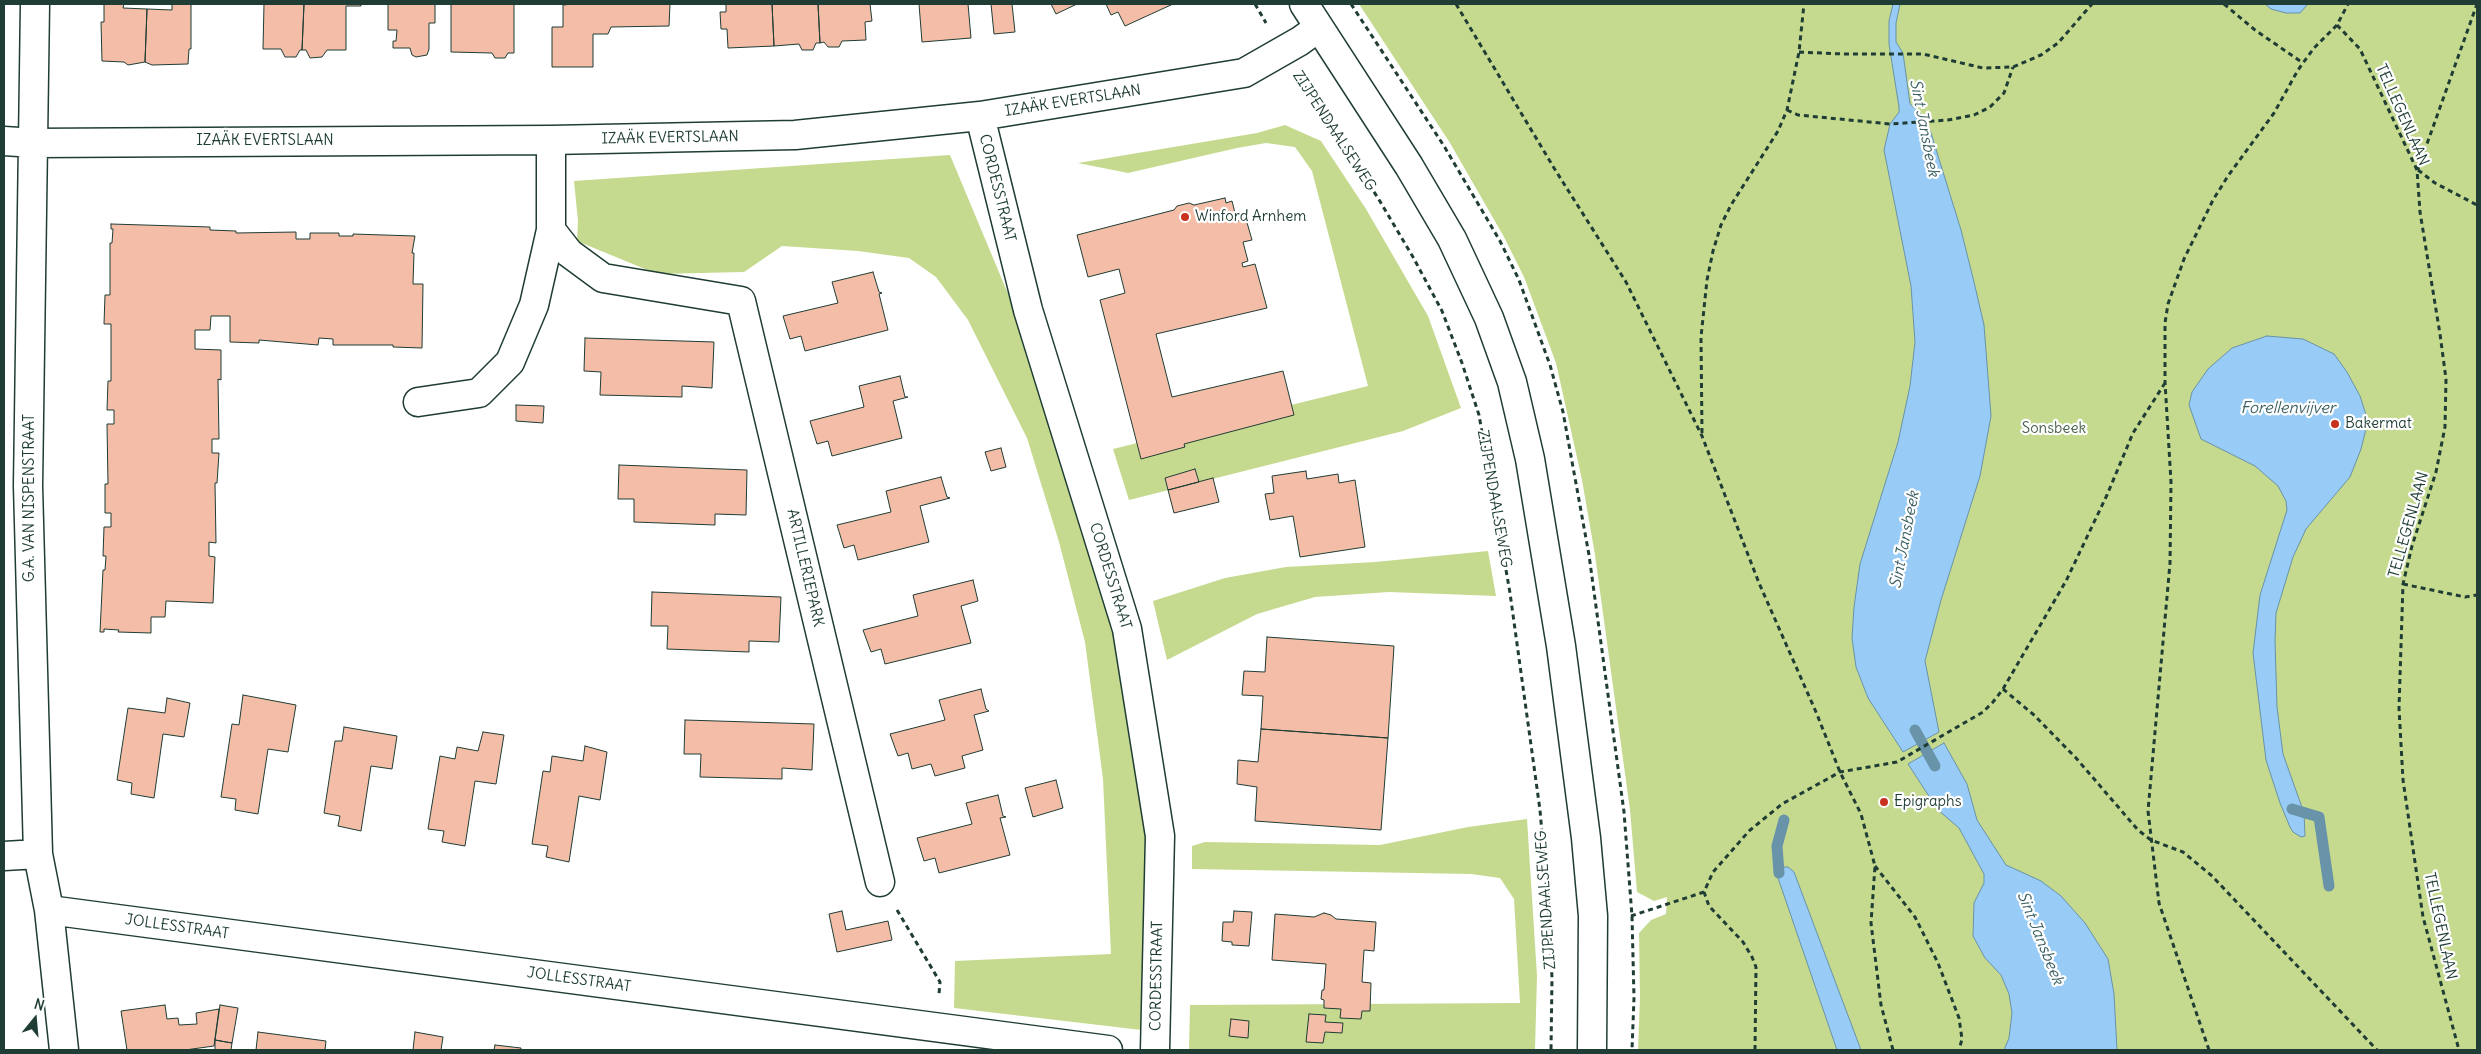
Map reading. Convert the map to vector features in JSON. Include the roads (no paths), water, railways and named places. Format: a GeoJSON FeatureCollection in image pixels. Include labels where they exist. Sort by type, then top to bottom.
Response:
{"type":"FeatureCollection","features":[{"type":"Feature","properties":{"kind":"street","name":"G.A. VAN NISPENSTRAAT"},"geometry":{"type":"LineString","coordinates":[[35,4],[28,486],[38,854],[49,910],[64,1050]]}},
{"type":"Feature","properties":{"kind":"street"},"geometry":{"type":"LineString","coordinates":[[1304,4],[1409,166],[1452,239],[1489,318],[1512,382],[1530,459],[1561,646],[1586,838],[1593,916],[1592,1050]]}},
{"type":"Feature","properties":{"kind":"street","name":"IZAÄK EVERTSLAAN"},"geometry":{"type":"LineString","coordinates":[[4,140],[34,143],[551,140],[795,136],[980,116],[1244,73],[1282,52],[1318,28]]}},
{"type":"Feature","properties":{"kind":"street","name":"CORDESSTRAAT"},"geometry":{"type":"LineString","coordinates":[[980,116],[1028,310],[1128,629],[1160,836],[1155,1050]]}},
{"type":"Feature","properties":{"kind":"street"},"geometry":{"type":"LineString","coordinates":[[418,402],[479,393],[510,362],[534,305],[551,230],[551,140]]}},
{"type":"Feature","properties":{"kind":"street","name":"ARTILLERIEPARK"},"geometry":{"type":"LineString","coordinates":[[551,230],[569,253],[603,278],[741,302],[880,882]]}},
{"type":"Feature","properties":{"kind":"street"},"geometry":{"type":"LineString","coordinates":[[4,856],[38,854]]}},
{"type":"Feature","properties":{"kind":"street","name":"JOLLESSTRAAT"},"geometry":{"type":"LineString","coordinates":[[49,910],[1108,1050]]}},
{"type":"Feature","properties":{"kind":"water"},"geometry":{"type":"Polygon","coordinates":[[[1893,4],[1900,4],[1896,23],[1896,42],[1903,53],[1910,104],[1921,114],[1931,133],[1961,230],[1974,282],[1984,325],[1991,416],[1980,476],[1941,600],[1925,661],[1939,732],[1903,752],[1868,698],[1856,667],[1852,638],[1860,564],[1898,442],[1910,386],[1915,342],[1911,286],[1884,150],[1890,124],[1899,112],[1889,44],[1889,21],[1893,4]]]}},
{"type":"Feature","properties":{"kind":"water"},"geometry":{"type":"Polygon","coordinates":[[[2265,4],[2308,4],[2300,13],[2286,13],[2271,9],[2265,4]]]}},
{"type":"Feature","properties":{"kind":"water","name":"Forellenvijver"},"geometry":{"type":"Polygon","coordinates":[[[2267,336],[2303,339],[2334,354],[2347,372],[2360,396],[2368,421],[2361,449],[2350,477],[2306,529],[2293,557],[2276,613],[2277,707],[2283,754],[2304,813],[2305,836],[2301,837],[2293,832],[2290,827],[2266,760],[2253,653],[2260,595],[2287,510],[2286,501],[2278,486],[2255,466],[2201,439],[2189,405],[2192,392],[2208,369],[2232,348],[2267,336]]]}},
{"type":"Feature","properties":{"kind":"water"},"geometry":{"type":"Polygon","coordinates":[[[1944,743],[1967,784],[1977,820],[2006,865],[2041,881],[2061,896],[2085,923],[2108,959],[2114,994],[2117,1050],[2004,1050],[2009,1038],[2012,1013],[2009,994],[2001,975],[1985,958],[1973,936],[1974,903],[1984,883],[1984,874],[1959,828],[1938,810],[1908,764],[1944,743]]]}},
{"type":"Feature","properties":{"kind":"water"},"geometry":{"type":"Polygon","coordinates":[[[1783,867],[1788,867],[1794,872],[1861,1050],[1837,1050],[1777,875],[1783,867]]]}},
{"type":"Feature","properties":{"kind":"waterway","name":"Sint Jansbeek"},"geometry":{"type":"LineString","coordinates":[[1915,730],[1935,766]]}},
{"type":"Feature","properties":{"kind":"waterway"},"geometry":{"type":"LineString","coordinates":[[2292,809],[2319,817],[2329,886]]}},
{"type":"Feature","properties":{"kind":"waterway"},"geometry":{"type":"LineString","coordinates":[[1779,873],[1777,846],[1784,820]]}},
{"type":"Feature","properties":{"kind":"place","name":"Winford Arnhem"},"geometry":{"type":"Point","coordinates":[1185,217]}},
{"type":"Feature","properties":{"kind":"place","name":"Bakermat"},"geometry":{"type":"Point","coordinates":[2335,424]}},
{"type":"Feature","properties":{"kind":"place","name":"Epigraphs"},"geometry":{"type":"Point","coordinates":[1884,802]}},
{"type":"Feature","properties":{"kind":"park label","name":"Sonsbeek"},"geometry":{"type":"Point","coordinates":[2054,429]}}]}
